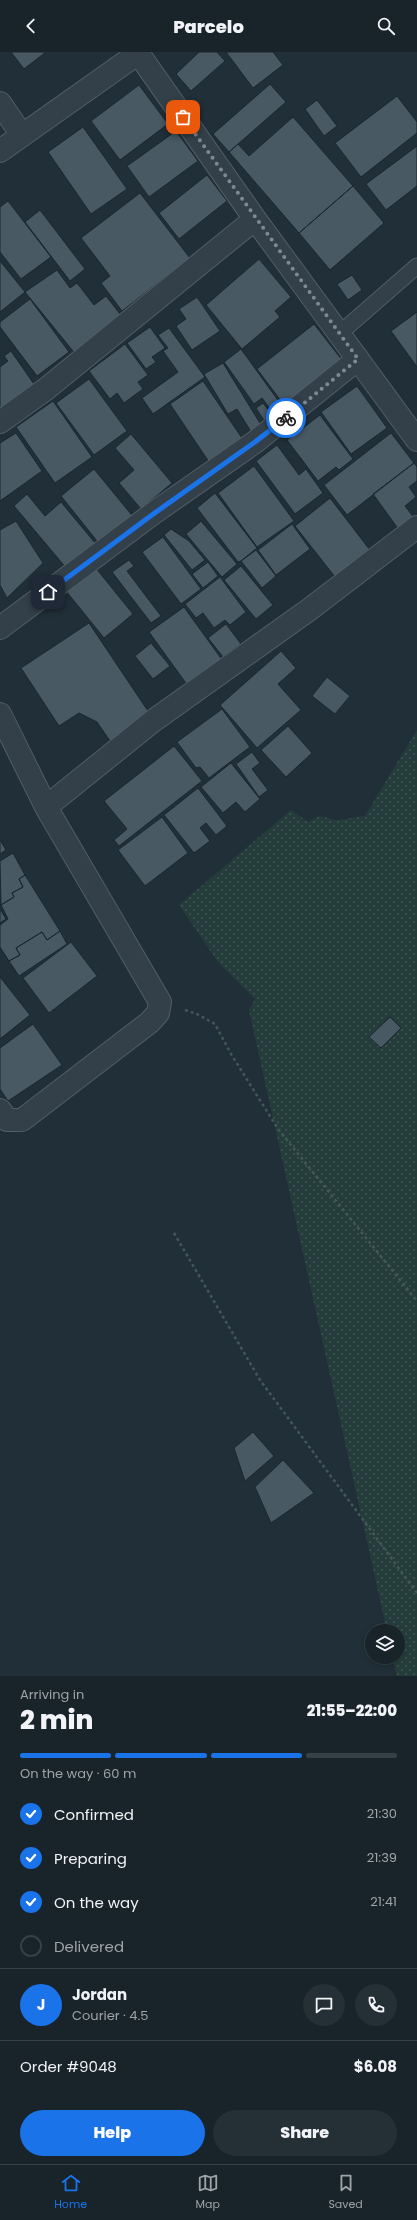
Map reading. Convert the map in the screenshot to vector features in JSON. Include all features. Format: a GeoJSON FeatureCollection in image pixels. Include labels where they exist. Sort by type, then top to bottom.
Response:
{"type":"FeatureCollection","features":[{"type":"Feature","properties":{"kind":"street"},"geometry":{"type":"LineString","coordinates":[[0,151],[139,53],[255,219],[417,440]]}},
{"type":"Feature","properties":{"kind":"street"},"geometry":{"type":"LineString","coordinates":[[0,103],[22,136]]}},
{"type":"Feature","properties":{"kind":"street"},"geometry":{"type":"LineString","coordinates":[[0,422],[46,389],[255,219]]}},
{"type":"Feature","properties":{"kind":"street"},"geometry":{"type":"LineString","coordinates":[[0,628],[156,512],[255,442],[358,359]]}},
{"type":"Feature","properties":{"kind":"street"},"geometry":{"type":"LineString","coordinates":[[46,807],[153,721],[310,609],[417,527]]}},
{"type":"Feature","properties":{"kind":"street"},"geometry":{"type":"LineString","coordinates":[[0,1110],[7,1120],[22,1120],[150,1022],[158,1013],[160,1002],[46,807],[3,729]]}},
{"type":"Feature","properties":{"kind":"lane"},"geometry":{"type":"LineString","coordinates":[[339,334],[417,266]]}},
{"type":"Feature","properties":{"kind":"path"},"geometry":{"type":"LineString","coordinates":[[160,1002],[197,1014],[215,1024],[231,1054],[278,1129],[417,1301]]}},
{"type":"Feature","properties":{"kind":"path"},"geometry":{"type":"LineString","coordinates":[[174,1233],[260,1380],[417,1593]]}},
{"type":"Feature","properties":{"kind":"green space"},"geometry":{"type":"Polygon","coordinates":[[[417,730],[417,1676],[397,1676],[394,1664],[405,1664],[405,1624],[385,1624],[249,1010],[255,999],[218,962],[179,905],[291,810],[308,822],[319,816],[337,820],[365,816],[417,730]]]}},
{"type":"Feature","properties":{"kind":"building"},"geometry":{"type":"Polygon","coordinates":[[[11,52],[46,52],[24,69],[11,52]]]}},
{"type":"Feature","properties":{"kind":"building"},"geometry":{"type":"Polygon","coordinates":[[[199,52],[217,52],[225,61],[191,91],[176,74],[199,52]]]}},
{"type":"Feature","properties":{"kind":"building"},"geometry":{"type":"Polygon","coordinates":[[[226,52],[273,52],[283,65],[253,88],[226,52]]]}},
{"type":"Feature","properties":{"kind":"building"},"geometry":{"type":"Polygon","coordinates":[[[270,84],[286,102],[229,152],[213,134],[270,84]]]}},
{"type":"Feature","properties":{"kind":"building"},"geometry":{"type":"Polygon","coordinates":[[[139,85],[168,124],[120,160],[91,121],[139,85]]]}},
{"type":"Feature","properties":{"kind":"building"},"geometry":{"type":"Polygon","coordinates":[[[397,96],[417,122],[417,133],[361,177],[335,143],[397,96]]]}},
{"type":"Feature","properties":{"kind":"building"},"geometry":{"type":"Polygon","coordinates":[[[317,100],[337,126],[324,136],[305,109],[317,100]]]}},
{"type":"Feature","properties":{"kind":"building"},"geometry":{"type":"Polygon","coordinates":[[[293,117],[353,186],[299,233],[229,152],[238,144],[249,156],[293,117]]]}},
{"type":"Feature","properties":{"kind":"building"},"geometry":{"type":"Polygon","coordinates":[[[83,127],[127,189],[91,214],[48,152],[83,127]]]}},
{"type":"Feature","properties":{"kind":"building"},"geometry":{"type":"Polygon","coordinates":[[[176,131],[198,161],[149,197],[127,166],[176,131]]]}},
{"type":"Feature","properties":{"kind":"building"},"geometry":{"type":"Polygon","coordinates":[[[417,146],[417,186],[386,210],[366,184],[417,146]]]}},
{"type":"Feature","properties":{"kind":"building"},"geometry":{"type":"Polygon","coordinates":[[[207,175],[227,201],[179,239],[159,213],[207,175]]]}},
{"type":"Feature","properties":{"kind":"building"},"geometry":{"type":"Polygon","coordinates":[[[353,186],[384,223],[330,270],[299,233],[353,186]]]}},
{"type":"Feature","properties":{"kind":"building"},"geometry":{"type":"Polygon","coordinates":[[[140,193],[190,258],[122,311],[101,283],[110,276],[81,238],[140,193]]]}},
{"type":"Feature","properties":{"kind":"building"},"geometry":{"type":"Polygon","coordinates":[[[8,201],[51,257],[21,279],[0,252],[0,207],[8,201]]]}},
{"type":"Feature","properties":{"kind":"building"},"geometry":{"type":"Polygon","coordinates":[[[40,210],[85,269],[70,281],[25,222],[40,210]]]}},
{"type":"Feature","properties":{"kind":"building"},"geometry":{"type":"Polygon","coordinates":[[[259,259],[291,297],[275,311],[280,317],[242,349],[206,305],[259,259]]]}},
{"type":"Feature","properties":{"kind":"building"},"geometry":{"type":"Polygon","coordinates":[[[0,261],[25,292],[0,312],[0,261]]]}},
{"type":"Feature","properties":{"kind":"building"},"geometry":{"type":"Polygon","coordinates":[[[57,270],[70,288],[77,283],[94,305],[106,296],[124,319],[77,356],[25,292],[57,270]]]}},
{"type":"Feature","properties":{"kind":"building"},"geometry":{"type":"Polygon","coordinates":[[[352,275],[362,290],[348,300],[337,284],[352,275]]]}},
{"type":"Feature","properties":{"kind":"building"},"geometry":{"type":"Polygon","coordinates":[[[197,297],[220,331],[192,350],[176,326],[186,319],[179,309],[197,297]]]}},
{"type":"Feature","properties":{"kind":"building"},"geometry":{"type":"Polygon","coordinates":[[[30,299],[69,352],[37,376],[0,327],[0,322],[30,299]]]}},
{"type":"Feature","properties":{"kind":"building"},"geometry":{"type":"Polygon","coordinates":[[[417,312],[417,367],[391,331],[417,312]]]}},
{"type":"Feature","properties":{"kind":"building"},"geometry":{"type":"Polygon","coordinates":[[[314,324],[342,360],[284,405],[257,369],[314,324]]]}},
{"type":"Feature","properties":{"kind":"building"},"geometry":{"type":"Polygon","coordinates":[[[150,327],[165,348],[152,357],[156,362],[146,369],[127,343],[150,327]]]}},
{"type":"Feature","properties":{"kind":"building"},"geometry":{"type":"Polygon","coordinates":[[[169,328],[205,377],[153,414],[142,398],[178,372],[163,351],[168,348],[158,335],[169,328]]]}},
{"type":"Feature","properties":{"kind":"building"},"geometry":{"type":"Polygon","coordinates":[[[125,344],[148,375],[138,382],[143,389],[124,403],[117,393],[110,399],[89,371],[125,344]]]}},
{"type":"Feature","properties":{"kind":"building"},"geometry":{"type":"Polygon","coordinates":[[[241,349],[280,403],[271,410],[262,398],[254,404],[224,362],[241,349]]]}},
{"type":"Feature","properties":{"kind":"building"},"geometry":{"type":"Polygon","coordinates":[[[11,351],[36,387],[0,412],[0,367],[8,361],[4,356],[11,351]]]}},
{"type":"Feature","properties":{"kind":"building"},"geometry":{"type":"Polygon","coordinates":[[[223,363],[263,428],[253,435],[237,409],[228,414],[204,374],[223,363]]]}},
{"type":"Feature","properties":{"kind":"building"},"geometry":{"type":"Polygon","coordinates":[[[89,379],[127,431],[94,455],[56,403],[89,379]]]}},
{"type":"Feature","properties":{"kind":"building"},"geometry":{"type":"Polygon","coordinates":[[[203,381],[242,438],[209,462],[170,404],[203,381]]]}},
{"type":"Feature","properties":{"kind":"building"},"geometry":{"type":"Polygon","coordinates":[[[357,386],[387,428],[351,454],[321,412],[357,386]]]}},
{"type":"Feature","properties":{"kind":"building"},"geometry":{"type":"Polygon","coordinates":[[[53,401],[92,457],[55,483],[16,427],[53,401]]]}},
{"type":"Feature","properties":{"kind":"building"},"geometry":{"type":"Polygon","coordinates":[[[263,403],[275,419],[267,425],[256,408],[263,403]]]}},
{"type":"Feature","properties":{"kind":"building"},"geometry":{"type":"Polygon","coordinates":[[[320,415],[353,459],[339,470],[336,467],[318,481],[287,440],[320,415]]]}},
{"type":"Feature","properties":{"kind":"building"},"geometry":{"type":"Polygon","coordinates":[[[16,433],[42,471],[0,501],[0,443],[16,433]]]}},
{"type":"Feature","properties":{"kind":"building"},"geometry":{"type":"Polygon","coordinates":[[[391,433],[414,463],[347,515],[324,485],[391,433]]]}},
{"type":"Feature","properties":{"kind":"building"},"geometry":{"type":"Polygon","coordinates":[[[131,434],[172,483],[141,509],[119,483],[134,470],[115,448],[131,434]]]}},
{"type":"Feature","properties":{"kind":"building"},"geometry":{"type":"Polygon","coordinates":[[[277,445],[299,475],[306,469],[323,493],[295,514],[256,461],[277,445]]]}},
{"type":"Feature","properties":{"kind":"building"},"geometry":{"type":"Polygon","coordinates":[[[414,463],[417,467],[417,481],[409,487],[416,497],[405,506],[415,519],[399,530],[373,494],[414,463]]]}},
{"type":"Feature","properties":{"kind":"building"},"geometry":{"type":"Polygon","coordinates":[[[254,466],[294,521],[257,547],[218,493],[254,466]]]}},
{"type":"Feature","properties":{"kind":"building"},"geometry":{"type":"Polygon","coordinates":[[[94,469],[135,519],[101,546],[61,496],[94,469]]]}},
{"type":"Feature","properties":{"kind":"building"},"geometry":{"type":"Polygon","coordinates":[[[215,493],[257,548],[241,561],[238,562],[197,508],[215,493]]]}},
{"type":"Feature","properties":{"kind":"building"},"geometry":{"type":"Polygon","coordinates":[[[27,494],[45,516],[61,502],[96,544],[67,569],[14,506],[27,494]]]}},
{"type":"Feature","properties":{"kind":"building"},"geometry":{"type":"Polygon","coordinates":[[[330,498],[370,550],[335,577],[295,526],[330,498]]]}},
{"type":"Feature","properties":{"kind":"building"},"geometry":{"type":"Polygon","coordinates":[[[16,521],[43,563],[7,598],[0,585],[0,530],[16,521]]]}},
{"type":"Feature","properties":{"kind":"building"},"geometry":{"type":"Polygon","coordinates":[[[201,521],[237,564],[222,577],[186,534],[201,521]]]}},
{"type":"Feature","properties":{"kind":"building"},"geometry":{"type":"Polygon","coordinates":[[[292,524],[310,549],[276,575],[258,550],[292,524]]]}},
{"type":"Feature","properties":{"kind":"building"},"geometry":{"type":"Polygon","coordinates":[[[171,529],[189,541],[205,560],[192,570],[164,535],[171,529]]]}},
{"type":"Feature","properties":{"kind":"building"},"geometry":{"type":"Polygon","coordinates":[[[163,537],[201,589],[181,604],[142,552],[163,537]]]}},
{"type":"Feature","properties":{"kind":"building"},"geometry":{"type":"Polygon","coordinates":[[[256,550],[276,576],[262,588],[241,561],[256,550]]]}},
{"type":"Feature","properties":{"kind":"building"},"geometry":{"type":"Polygon","coordinates":[[[129,560],[134,566],[127,571],[161,616],[151,623],[112,572],[129,560]]]}},
{"type":"Feature","properties":{"kind":"building"},"geometry":{"type":"Polygon","coordinates":[[[208,562],[218,576],[203,588],[192,574],[208,562]]]}},
{"type":"Feature","properties":{"kind":"building"},"geometry":{"type":"Polygon","coordinates":[[[241,566],[273,605],[256,619],[224,580],[241,566]]]}},
{"type":"Feature","properties":{"kind":"building"},"geometry":{"type":"Polygon","coordinates":[[[95,567],[133,614],[104,638],[66,591],[95,567]]]}},
{"type":"Feature","properties":{"kind":"building"},"geometry":{"type":"Polygon","coordinates":[[[220,577],[246,612],[230,625],[225,620],[214,628],[203,613],[196,618],[185,604],[220,577]]]}},
{"type":"Feature","properties":{"kind":"building"},"geometry":{"type":"Polygon","coordinates":[[[184,607],[223,661],[188,686],[149,632],[184,607]]]}},
{"type":"Feature","properties":{"kind":"building"},"geometry":{"type":"Polygon","coordinates":[[[89,623],[150,714],[110,741],[97,722],[79,713],[59,726],[21,668],[89,623]]]}},
{"type":"Feature","properties":{"kind":"building"},"geometry":{"type":"Polygon","coordinates":[[[226,624],[241,644],[223,657],[208,638],[226,624]]]}},
{"type":"Feature","properties":{"kind":"building"},"geometry":{"type":"Polygon","coordinates":[[[151,643],[170,666],[153,679],[135,656],[151,643]]]}},
{"type":"Feature","properties":{"kind":"building"},"geometry":{"type":"Polygon","coordinates":[[[281,651],[296,668],[278,684],[301,710],[257,748],[220,705],[281,651]]]}},
{"type":"Feature","properties":{"kind":"building"},"geometry":{"type":"Polygon","coordinates":[[[327,677],[350,696],[335,714],[312,696],[327,677]]]}},
{"type":"Feature","properties":{"kind":"building"},"geometry":{"type":"Polygon","coordinates":[[[222,709],[250,747],[209,778],[200,767],[196,768],[177,742],[222,709]]]}},
{"type":"Feature","properties":{"kind":"building"},"geometry":{"type":"Polygon","coordinates":[[[288,726],[312,753],[286,777],[261,750],[288,726]]]}},
{"type":"Feature","properties":{"kind":"building"},"geometry":{"type":"Polygon","coordinates":[[[174,746],[202,781],[119,846],[114,840],[127,829],[104,801],[174,746]]]}},
{"type":"Feature","properties":{"kind":"building"},"geometry":{"type":"Polygon","coordinates":[[[252,752],[260,763],[252,769],[268,790],[259,797],[236,764],[252,752]]]}},
{"type":"Feature","properties":{"kind":"building"},"geometry":{"type":"Polygon","coordinates":[[[231,763],[260,799],[245,812],[236,802],[223,813],[201,787],[231,763]]]}},
{"type":"Feature","properties":{"kind":"building"},"geometry":{"type":"Polygon","coordinates":[[[198,788],[227,826],[216,835],[206,823],[200,828],[210,841],[194,853],[164,815],[198,788]]]}},
{"type":"Feature","properties":{"kind":"building"},"geometry":{"type":"Polygon","coordinates":[[[162,817],[188,853],[145,886],[118,850],[162,817]]]}},
{"type":"Feature","properties":{"kind":"building"},"geometry":{"type":"Polygon","coordinates":[[[0,840],[6,850],[0,854],[0,840]]]}},
{"type":"Feature","properties":{"kind":"building"},"geometry":{"type":"Polygon","coordinates":[[[13,853],[25,875],[19,879],[23,887],[12,893],[14,897],[1,905],[0,861],[13,853]]]}},
{"type":"Feature","properties":{"kind":"building"},"geometry":{"type":"Polygon","coordinates":[[[25,875],[60,931],[47,940],[42,932],[16,948],[20,955],[9,961],[0,947],[0,925],[8,919],[1,905],[14,897],[12,893],[23,887],[19,879],[25,875]]]}},
{"type":"Feature","properties":{"kind":"building"},"geometry":{"type":"Polygon","coordinates":[[[0,909],[6,919],[0,923],[0,909]]]}},
{"type":"Feature","properties":{"kind":"building"},"geometry":{"type":"Polygon","coordinates":[[[60,931],[67,944],[19,976],[9,961],[20,955],[16,948],[42,932],[47,940],[60,931]]]}},
{"type":"Feature","properties":{"kind":"building"},"geometry":{"type":"Polygon","coordinates":[[[71,942],[97,976],[49,1013],[23,978],[71,942]]]}},
{"type":"Feature","properties":{"kind":"building"},"geometry":{"type":"Polygon","coordinates":[[[0,977],[30,1015],[0,1039],[0,977]]]}},
{"type":"Feature","properties":{"kind":"building"},"geometry":{"type":"Polygon","coordinates":[[[390,1017],[401,1028],[381,1048],[369,1037],[390,1017]]]}},
{"type":"Feature","properties":{"kind":"building"},"geometry":{"type":"Polygon","coordinates":[[[33,1024],[62,1065],[8,1101],[0,1089],[0,1048],[33,1024]]]}},
{"type":"Feature","properties":{"kind":"building"},"geometry":{"type":"Polygon","coordinates":[[[253,1432],[274,1456],[245,1481],[234,1448],[253,1432]]]}},
{"type":"Feature","properties":{"kind":"building"},"geometry":{"type":"Polygon","coordinates":[[[283,1460],[314,1493],[271,1523],[255,1487],[283,1460]]]}},
{"type":"Feature","properties":{"kind":"way so far"},"geometry":{"type":"LineString","coordinates":[[183,117],[255,219],[358,359],[286,418]]}},
{"type":"Feature","properties":{"kind":"route"},"geometry":{"type":"LineString","coordinates":[[48,592],[286,418]]}}]}
